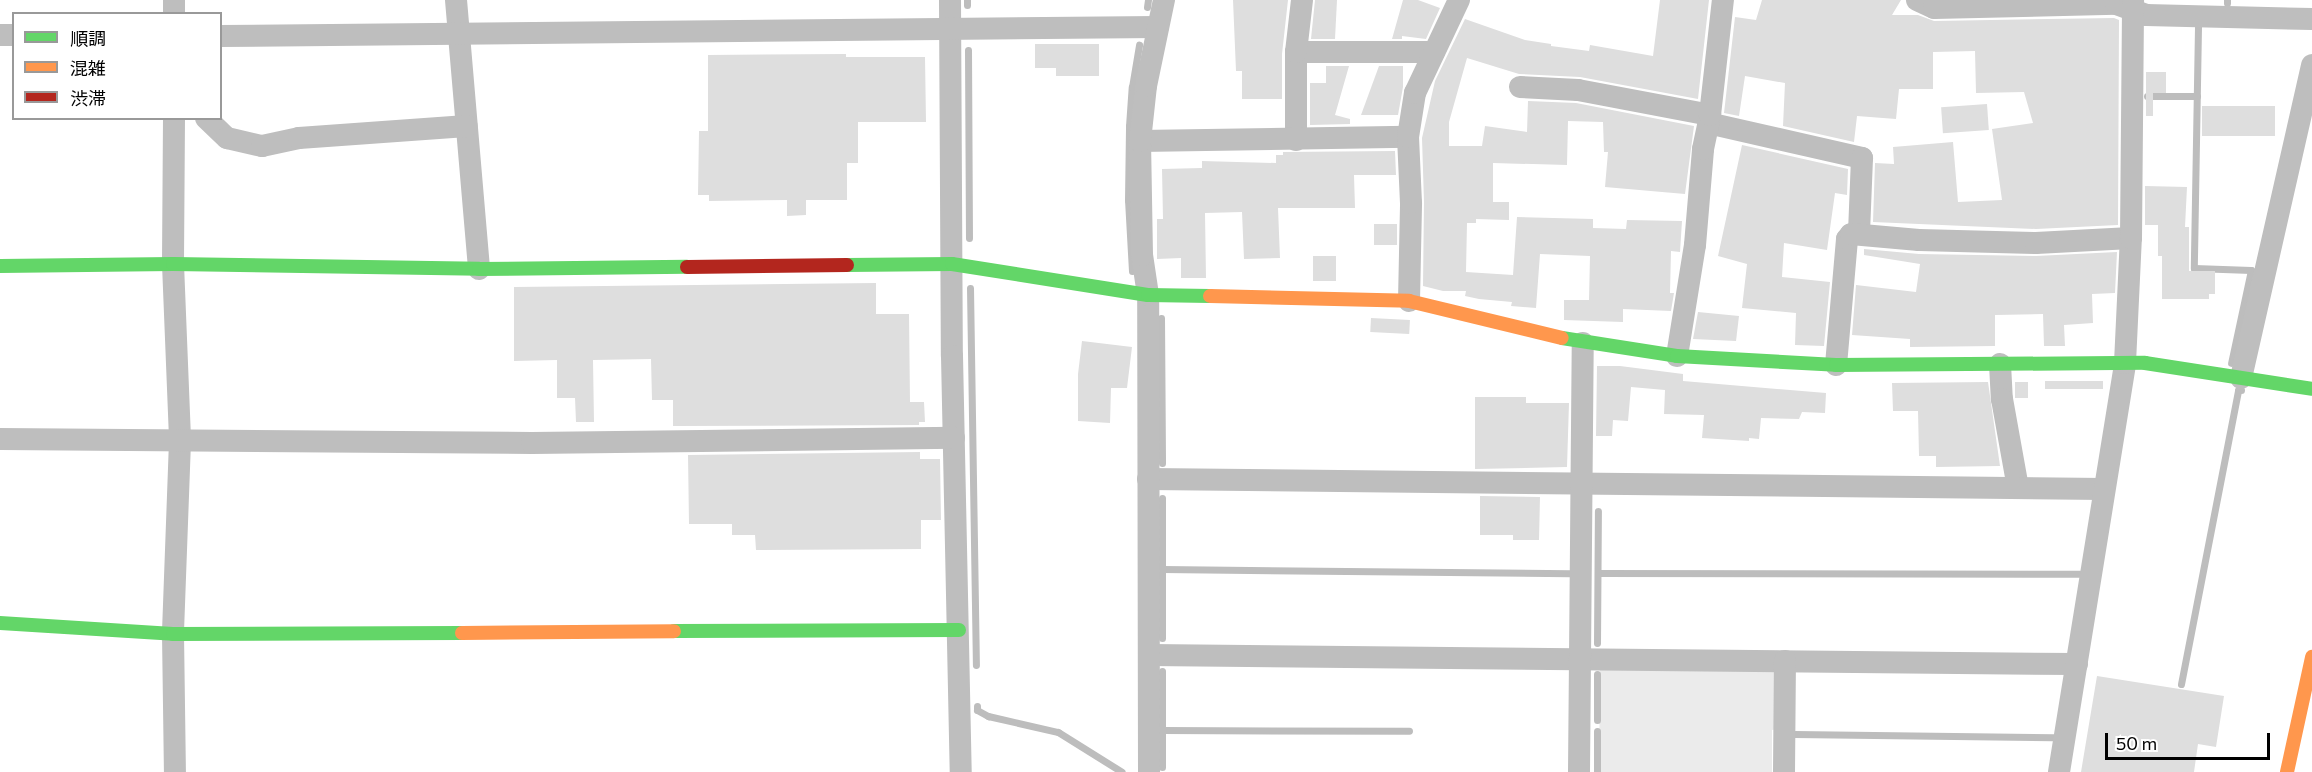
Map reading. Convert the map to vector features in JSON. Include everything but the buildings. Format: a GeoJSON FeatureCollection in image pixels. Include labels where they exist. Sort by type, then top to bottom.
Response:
{"type":"FeatureCollection","features":[{"type":"Feature","properties":{"kind":"street"},"geometry":{"type":"LineString","coordinates":[[456,0],[479,269]]}},
{"type":"Feature","properties":{"kind":"street"},"geometry":{"type":"LineString","coordinates":[[950,0],[954,438],[961,772]]}},
{"type":"Feature","properties":{"kind":"street"},"geometry":{"type":"LineString","coordinates":[[1150,771],[1148,295],[1142,255],[1140,141],[1146,86],[1164,0]]}},
{"type":"Feature","properties":{"kind":"street"},"geometry":{"type":"LineString","coordinates":[[1296,140],[1296,52],[1302,0]]}},
{"type":"Feature","properties":{"kind":"street"},"geometry":{"type":"LineString","coordinates":[[1409,302],[1411,203],[1408,137],[1415,93],[1459,0]]}},
{"type":"Feature","properties":{"kind":"street"},"geometry":{"type":"LineString","coordinates":[[1677,356],[1695,245],[1703,149],[1709,119],[1723,0]]}},
{"type":"Feature","properties":{"kind":"street"},"geometry":{"type":"LineString","coordinates":[[1917,0],[1934,8],[2116,4],[2133,5],[2146,15],[2312,19]]}},
{"type":"Feature","properties":{"kind":"street"},"geometry":{"type":"LineString","coordinates":[[2059,772],[2125,363],[2131,238],[2133,5]]}},
{"type":"Feature","properties":{"kind":"street"},"geometry":{"type":"LineString","coordinates":[[222,36],[1158,27]]}},
{"type":"Feature","properties":{"kind":"street"},"geometry":{"type":"LineString","coordinates":[[1296,52],[1434,52]]}},
{"type":"Feature","properties":{"kind":"street"},"geometry":{"type":"LineString","coordinates":[[2241,378],[2312,65]]}},
{"type":"Feature","properties":{"kind":"street"},"geometry":{"type":"LineString","coordinates":[[1520,87],[1578,90],[1709,119],[1862,158],[1859,234]]}},
{"type":"Feature","properties":{"kind":"street"},"geometry":{"type":"LineString","coordinates":[[174,120],[173,264],[180,441],[173,634],[175,772]]}},
{"type":"Feature","properties":{"kind":"street"},"geometry":{"type":"LineString","coordinates":[[209,120],[227,138],[262,146],[299,138],[467,126]]}},
{"type":"Feature","properties":{"kind":"street"},"geometry":{"type":"LineString","coordinates":[[1140,141],[1408,137]]}},
{"type":"Feature","properties":{"kind":"street"},"geometry":{"type":"LineString","coordinates":[[1836,365],[1847,239],[1851,234],[1919,240],[2036,243],[2131,238]]}},
{"type":"Feature","properties":{"kind":"street"},"geometry":{"type":"LineString","coordinates":[[0,266],[173,264],[479,269],[952,264],[1148,295],[1409,302],[1583,343],[1677,356],[1836,365],[2145,363],[2312,388]]}},
{"type":"Feature","properties":{"kind":"street"},"geometry":{"type":"LineString","coordinates":[[1579,772],[1583,343]]}},
{"type":"Feature","properties":{"kind":"street"},"geometry":{"type":"LineString","coordinates":[[2001,364],[2002,399],[2018,488]]}},
{"type":"Feature","properties":{"kind":"street"},"geometry":{"type":"LineString","coordinates":[[0,439],[532,443],[954,438]]}},
{"type":"Feature","properties":{"kind":"street"},"geometry":{"type":"LineString","coordinates":[[1148,479],[2104,489]]}},
{"type":"Feature","properties":{"kind":"street"},"geometry":{"type":"LineString","coordinates":[[0,623],[173,634],[959,630]]}},
{"type":"Feature","properties":{"kind":"street"},"geometry":{"type":"LineString","coordinates":[[1149,655],[2077,664]]}},
{"type":"Feature","properties":{"kind":"street"},"geometry":{"type":"LineString","coordinates":[[2287,772],[2312,657]]}},
{"type":"Feature","properties":{"kind":"street"},"geometry":{"type":"LineString","coordinates":[[1784,772],[1785,661]]}},
{"type":"Feature","properties":{"kind":"shaded area"},"geometry":{"type":"Polygon","coordinates":[[[1600,668],[1771,669],[1777,675],[1777,729],[1772,730],[1772,772],[1599,772],[1600,668]]]}},
{"type":"Feature","properties":{"kind":"waterway"},"geometry":{"type":"LineString","coordinates":[[967,0],[967,5]]}},
{"type":"Feature","properties":{"kind":"waterway"},"geometry":{"type":"LineString","coordinates":[[1147,7],[1148,0]]}},
{"type":"Feature","properties":{"kind":"waterway"},"geometry":{"type":"LineString","coordinates":[[2198,27],[2194,268],[2251,270],[2231,363]]}},
{"type":"Feature","properties":{"kind":"waterway"},"geometry":{"type":"LineString","coordinates":[[1132,271],[1128,200],[1129,126],[1132,87],[1139,45]]}},
{"type":"Feature","properties":{"kind":"waterway"},"geometry":{"type":"LineString","coordinates":[[968,50],[969,238]]}},
{"type":"Feature","properties":{"kind":"waterway"},"geometry":{"type":"LineString","coordinates":[[2147,96],[2197,96]]}},
{"type":"Feature","properties":{"kind":"waterway"},"geometry":{"type":"LineString","coordinates":[[970,288],[976,665]]}},
{"type":"Feature","properties":{"kind":"waterway"},"geometry":{"type":"LineString","coordinates":[[1161,318],[1162,463]]}},
{"type":"Feature","properties":{"kind":"waterway"},"geometry":{"type":"LineString","coordinates":[[2181,684],[2238,390],[2241,390]]}},
{"type":"Feature","properties":{"kind":"waterway"},"geometry":{"type":"LineString","coordinates":[[1162,498],[1162,638]]}},
{"type":"Feature","properties":{"kind":"waterway"},"geometry":{"type":"LineString","coordinates":[[1597,643],[1598,511]]}},
{"type":"Feature","properties":{"kind":"waterway"},"geometry":{"type":"LineString","coordinates":[[1162,569],[1570,573]]}},
{"type":"Feature","properties":{"kind":"waterway"},"geometry":{"type":"LineString","coordinates":[[1598,573],[2080,574]]}},
{"type":"Feature","properties":{"kind":"waterway"},"geometry":{"type":"LineString","coordinates":[[1162,671],[1162,767]]}},
{"type":"Feature","properties":{"kind":"waterway"},"geometry":{"type":"LineString","coordinates":[[1597,674],[1597,720]]}},
{"type":"Feature","properties":{"kind":"waterway"},"geometry":{"type":"LineString","coordinates":[[977,706],[977,710],[988,716],[1058,732],[1122,772]]}},
{"type":"Feature","properties":{"kind":"waterway"},"geometry":{"type":"LineString","coordinates":[[1162,730],[1409,731]]}},
{"type":"Feature","properties":{"kind":"waterway"},"geometry":{"type":"LineString","coordinates":[[1597,731],[1597,772]]}},
{"type":"Feature","properties":{"kind":"waterway"},"geometry":{"type":"LineString","coordinates":[[1794,734],[2053,737]]}},
{"type":"Feature","properties":{"kind":"traffic: fast"},"geometry":{"type":"LineString","coordinates":[[0,266],[173,264],[479,269],[687,267]]}},
{"type":"Feature","properties":{"kind":"traffic: fast"},"geometry":{"type":"LineString","coordinates":[[847,265],[952,264],[1148,295],[1210,296]]}},
{"type":"Feature","properties":{"kind":"traffic: fast"},"geometry":{"type":"LineString","coordinates":[[1562,338],[1677,356],[1836,365],[2145,363],[2312,389]]}},
{"type":"Feature","properties":{"kind":"traffic: fast"},"geometry":{"type":"LineString","coordinates":[[0,623],[173,634],[462,633]]}},
{"type":"Feature","properties":{"kind":"traffic: fast"},"geometry":{"type":"LineString","coordinates":[[674,631],[959,630]]}},
{"type":"Feature","properties":{"kind":"traffic: slow"},"geometry":{"type":"LineString","coordinates":[[1210,296],[1409,301],[1562,338]]}},
{"type":"Feature","properties":{"kind":"traffic: slow"},"geometry":{"type":"LineString","coordinates":[[462,633],[674,631]]}},
{"type":"Feature","properties":{"kind":"traffic: slow"},"geometry":{"type":"LineString","coordinates":[[2287,772],[2312,657]]}},
{"type":"Feature","properties":{"kind":"traffic: jam"},"geometry":{"type":"LineString","coordinates":[[687,267],[847,265]]}}]}
